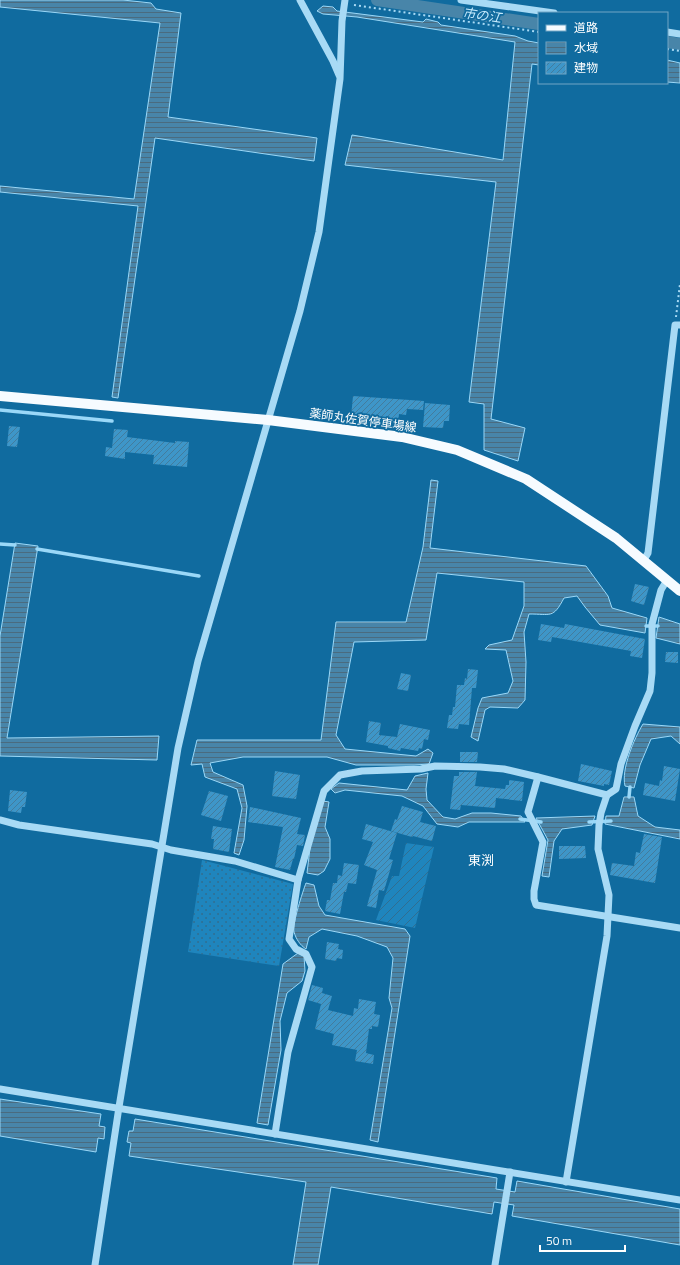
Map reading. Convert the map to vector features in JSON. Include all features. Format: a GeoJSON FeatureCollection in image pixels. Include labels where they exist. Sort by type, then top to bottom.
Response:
{"type":"FeatureCollection","features":[{"type":"Feature","properties":{"kind":"main road","name":"薬師丸佐賀停車場線"},"geometry":{"type":"LineString","coordinates":[[0,396],[268,420],[402,438],[457,450],[526,480],[616,538],[680,591]]}},
{"type":"Feature","properties":{"kind":"street"},"geometry":{"type":"LineString","coordinates":[[300,0],[334,61],[340,78]]}},
{"type":"Feature","properties":{"kind":"street"},"geometry":{"type":"LineString","coordinates":[[461,0],[547,12]]}},
{"type":"Feature","properties":{"kind":"street"},"geometry":{"type":"LineString","coordinates":[[95,1265],[119,1107],[178,748],[198,661],[300,311],[318,232],[340,78],[342,21],[345,4]]}},
{"type":"Feature","properties":{"kind":"street"},"geometry":{"type":"LineString","coordinates":[[668,32],[680,34]]}},
{"type":"Feature","properties":{"kind":"street"},"geometry":{"type":"LineString","coordinates":[[644,560],[648,552],[678,325]]}},
{"type":"Feature","properties":{"kind":"street"},"geometry":{"type":"LineString","coordinates":[[566,1182],[607,936],[609,895],[598,848],[601,813],[607,795],[616,789],[621,764],[650,691],[652,673],[652,627],[661,590],[667,580]]}},
{"type":"Feature","properties":{"kind":"street"},"geometry":{"type":"LineString","coordinates":[[275,1134],[288,1052],[312,967],[306,954],[296,949],[289,939],[298,880],[324,791],[340,776],[362,771],[421,769],[435,766],[504,769],[607,795]]}},
{"type":"Feature","properties":{"kind":"street"},"geometry":{"type":"LineString","coordinates":[[538,777],[528,812],[543,842],[534,891],[536,905],[680,928]]}},
{"type":"Feature","properties":{"kind":"street"},"geometry":{"type":"LineString","coordinates":[[0,820],[19,825],[152,844],[171,850],[235,861],[298,880]]}},
{"type":"Feature","properties":{"kind":"street"},"geometry":{"type":"LineString","coordinates":[[0,1089],[119,1107],[680,1200]]}},
{"type":"Feature","properties":{"kind":"street"},"geometry":{"type":"LineString","coordinates":[[495,1265],[510,1172]]}},
{"type":"Feature","properties":{"kind":"path"},"geometry":{"type":"LineString","coordinates":[[345,4],[538,32]]}},
{"type":"Feature","properties":{"kind":"path"},"geometry":{"type":"LineString","coordinates":[[668,49],[680,51]]}},
{"type":"Feature","properties":{"kind":"path"},"geometry":{"type":"LineString","coordinates":[[678,325],[680,284]]}},
{"type":"Feature","properties":{"kind":"shaded area"},"geometry":{"type":"Polygon","coordinates":[[[406,843],[434,847],[415,928],[376,920],[392,876],[399,876],[406,843]]]}},
{"type":"Feature","properties":{"kind":"shaded area"},"geometry":{"type":"Polygon","coordinates":[[[202,860],[293,884],[279,966],[188,952],[202,860]]]}},
{"type":"Feature","properties":{"kind":"water"},"geometry":{"type":"Polygon","coordinates":[[[0,0],[123,0],[151,3],[156,9],[181,13],[168,117],[317,138],[314,161],[155,138],[118,398],[112,397],[138,206],[0,192],[0,186],[134,199],[160,23],[0,7],[0,0]]]}},
{"type":"Feature","properties":{"kind":"water"},"geometry":{"type":"Polygon","coordinates":[[[323,6],[333,7],[337,11],[423,22],[426,19],[438,22],[441,25],[515,36],[538,43],[538,65],[532,64],[491,419],[525,428],[518,461],[484,450],[484,404],[469,402],[496,182],[345,165],[352,135],[503,160],[515,42],[357,17],[323,14],[317,11],[323,6]]]}},
{"type":"Feature","properties":{"kind":"water"},"geometry":{"type":"Polygon","coordinates":[[[668,60],[680,63],[680,83],[668,82],[668,60]]]}},
{"type":"Feature","properties":{"kind":"water"},"geometry":{"type":"Polygon","coordinates":[[[431,480],[438,481],[430,548],[586,566],[608,596],[612,608],[647,618],[645,633],[600,625],[577,596],[564,598],[557,609],[551,614],[529,614],[524,632],[526,662],[525,700],[518,708],[490,707],[485,710],[478,741],[471,737],[482,698],[508,693],[513,681],[506,650],[485,649],[489,645],[512,640],[524,606],[524,582],[437,573],[426,640],[354,642],[336,735],[345,749],[416,756],[428,749],[433,753],[429,764],[356,765],[327,757],[243,757],[210,763],[213,772],[243,785],[247,806],[244,840],[239,855],[234,853],[242,808],[237,789],[205,777],[202,764],[191,765],[197,740],[321,740],[336,622],[406,622],[423,547],[431,480]]]}},
{"type":"Feature","properties":{"kind":"water"},"geometry":{"type":"Polygon","coordinates":[[[15,543],[38,546],[7,738],[159,736],[157,760],[0,756],[0,636],[15,543]]]}},
{"type":"Feature","properties":{"kind":"water"},"geometry":{"type":"Polygon","coordinates":[[[659,617],[680,624],[680,644],[656,638],[659,617]]]}},
{"type":"Feature","properties":{"kind":"water"},"geometry":{"type":"Polygon","coordinates":[[[643,724],[680,727],[680,744],[671,736],[651,739],[640,765],[634,788],[625,786],[625,771],[632,746],[643,724]]]}},
{"type":"Feature","properties":{"kind":"water"},"geometry":{"type":"Polygon","coordinates":[[[428,773],[426,789],[427,800],[443,817],[455,819],[472,813],[491,813],[521,816],[525,822],[469,822],[458,827],[437,824],[423,806],[402,796],[345,790],[335,793],[331,789],[339,783],[407,790],[415,776],[428,773]]]}},
{"type":"Feature","properties":{"kind":"water"},"geometry":{"type":"Polygon","coordinates":[[[624,797],[634,797],[638,816],[655,827],[680,830],[680,839],[605,824],[606,816],[619,816],[624,797]]]}},
{"type":"Feature","properties":{"kind":"water"},"geometry":{"type":"Polygon","coordinates":[[[323,801],[329,802],[325,827],[330,839],[330,859],[324,871],[318,875],[307,873],[311,840],[323,801]]]}},
{"type":"Feature","properties":{"kind":"water"},"geometry":{"type":"Polygon","coordinates":[[[595,816],[592,825],[562,829],[554,841],[549,877],[542,876],[548,840],[536,818],[595,816]]]}},
{"type":"Feature","properties":{"kind":"water"},"geometry":{"type":"Polygon","coordinates":[[[306,883],[314,885],[319,906],[325,915],[405,929],[410,936],[378,1142],[370,1140],[392,1008],[389,998],[393,958],[387,947],[357,936],[322,929],[309,937],[306,949],[300,944],[294,932],[294,928],[298,908],[306,883]]]}},
{"type":"Feature","properties":{"kind":"water"},"geometry":{"type":"Polygon","coordinates":[[[298,953],[304,956],[305,971],[302,981],[287,993],[280,1021],[281,1050],[268,1125],[257,1123],[283,964],[298,953]]]}},
{"type":"Feature","properties":{"kind":"water"},"geometry":{"type":"Polygon","coordinates":[[[0,1099],[101,1114],[99,1126],[105,1127],[104,1139],[98,1138],[96,1152],[0,1136],[0,1099]]]}},
{"type":"Feature","properties":{"kind":"water"},"geometry":{"type":"Polygon","coordinates":[[[135,1119],[497,1178],[496,1189],[515,1192],[517,1181],[680,1209],[680,1245],[512,1216],[514,1205],[494,1202],[492,1214],[331,1187],[318,1265],[293,1265],[306,1182],[129,1156],[131,1143],[127,1142],[129,1131],[133,1131],[135,1119]]]}},
{"type":"Feature","properties":{"kind":"building"},"geometry":{"type":"Polygon","coordinates":[[[353,396],[424,401],[423,410],[407,409],[406,415],[399,414],[398,424],[357,422],[357,417],[351,417],[353,396]]]}},
{"type":"Feature","properties":{"kind":"building"},"geometry":{"type":"Polygon","coordinates":[[[425,403],[450,405],[449,421],[444,421],[443,428],[423,427],[425,403]]]}},
{"type":"Feature","properties":{"kind":"building"},"geometry":{"type":"Polygon","coordinates":[[[9,426],[20,427],[17,447],[7,446],[9,426]]]}},
{"type":"Feature","properties":{"kind":"building"},"geometry":{"type":"Polygon","coordinates":[[[114,429],[128,430],[127,437],[175,443],[175,441],[189,442],[187,467],[153,464],[154,455],[125,452],[125,459],[105,456],[106,447],[112,448],[114,429]]]}},
{"type":"Feature","properties":{"kind":"building"},"geometry":{"type":"Polygon","coordinates":[[[635,584],[649,587],[644,605],[631,601],[635,584]]]}},
{"type":"Feature","properties":{"kind":"building"},"geometry":{"type":"Polygon","coordinates":[[[541,624],[564,628],[565,624],[645,639],[642,658],[630,656],[631,651],[552,637],[551,642],[538,640],[541,624]]]}},
{"type":"Feature","properties":{"kind":"building"},"geometry":{"type":"Polygon","coordinates":[[[666,652],[678,652],[678,663],[665,662],[666,652]]]}},
{"type":"Feature","properties":{"kind":"building"},"geometry":{"type":"Polygon","coordinates":[[[468,669],[478,670],[476,688],[472,688],[469,725],[459,724],[458,729],[447,728],[449,715],[452,715],[453,707],[455,707],[457,685],[464,685],[465,678],[467,679],[468,669]]]}},
{"type":"Feature","properties":{"kind":"building"},"geometry":{"type":"Polygon","coordinates":[[[401,673],[411,675],[408,691],[397,689],[401,673]]]}},
{"type":"Feature","properties":{"kind":"building"},"geometry":{"type":"Polygon","coordinates":[[[369,721],[381,723],[379,735],[397,737],[400,724],[430,730],[428,740],[424,739],[422,749],[419,748],[418,751],[401,748],[400,751],[388,748],[388,746],[366,742],[369,721]]]}},
{"type":"Feature","properties":{"kind":"building"},"geometry":{"type":"Polygon","coordinates":[[[460,752],[478,752],[477,762],[460,762],[460,752]]]}},
{"type":"Feature","properties":{"kind":"building"},"geometry":{"type":"Polygon","coordinates":[[[581,764],[612,771],[609,785],[604,784],[604,786],[578,781],[581,764]]]}},
{"type":"Feature","properties":{"kind":"building"},"geometry":{"type":"Polygon","coordinates":[[[664,766],[680,769],[675,801],[643,795],[645,783],[659,786],[660,780],[662,781],[664,766]]]}},
{"type":"Feature","properties":{"kind":"building"},"geometry":{"type":"Polygon","coordinates":[[[275,771],[300,775],[296,799],[272,796],[275,771]]]}},
{"type":"Feature","properties":{"kind":"building"},"geometry":{"type":"Polygon","coordinates":[[[459,772],[477,772],[475,786],[505,789],[506,785],[509,785],[509,780],[524,782],[522,801],[496,798],[495,808],[461,805],[460,810],[450,809],[454,776],[459,776],[459,772]]]}},
{"type":"Feature","properties":{"kind":"building"},"geometry":{"type":"Polygon","coordinates":[[[10,790],[27,792],[25,807],[22,807],[21,813],[8,811],[10,790]]]}},
{"type":"Feature","properties":{"kind":"building"},"geometry":{"type":"Polygon","coordinates":[[[209,791],[228,796],[221,821],[201,815],[209,791]]]}},
{"type":"Feature","properties":{"kind":"building"},"geometry":{"type":"Polygon","coordinates":[[[402,806],[423,812],[420,822],[436,826],[432,841],[391,831],[402,806]]]}},
{"type":"Feature","properties":{"kind":"building"},"geometry":{"type":"Polygon","coordinates":[[[250,807],[301,818],[297,834],[305,835],[303,846],[297,845],[290,870],[275,867],[283,827],[248,822],[250,807]]]}},
{"type":"Feature","properties":{"kind":"building"},"geometry":{"type":"Polygon","coordinates":[[[366,824],[397,833],[389,859],[393,860],[384,891],[379,890],[376,908],[367,906],[377,870],[364,865],[373,842],[362,839],[366,824]]]}},
{"type":"Feature","properties":{"kind":"building"},"geometry":{"type":"Polygon","coordinates":[[[213,826],[232,829],[229,852],[213,849],[214,839],[211,839],[213,826]]]}},
{"type":"Feature","properties":{"kind":"building"},"geometry":{"type":"Polygon","coordinates":[[[644,834],[662,837],[655,883],[610,875],[612,863],[634,866],[636,852],[640,853],[644,834]]]}},
{"type":"Feature","properties":{"kind":"building"},"geometry":{"type":"Polygon","coordinates":[[[559,846],[585,846],[586,858],[559,859],[559,846]]]}},
{"type":"Feature","properties":{"kind":"building"},"geometry":{"type":"Polygon","coordinates":[[[344,863],[359,865],[356,884],[348,883],[346,892],[344,892],[340,914],[325,911],[327,900],[330,900],[333,883],[337,883],[338,875],[342,876],[344,863]]]}},
{"type":"Feature","properties":{"kind":"building"},"geometry":{"type":"Polygon","coordinates":[[[327,942],[339,944],[338,949],[343,950],[342,959],[337,958],[336,961],[325,959],[327,942]]]}},
{"type":"Feature","properties":{"kind":"building"},"geometry":{"type":"Polygon","coordinates":[[[312,985],[323,988],[322,993],[332,996],[328,1010],[353,1016],[354,1008],[358,1009],[359,999],[376,1002],[374,1014],[380,1015],[378,1027],[372,1026],[372,1029],[369,1029],[366,1053],[374,1055],[373,1064],[355,1061],[357,1050],[332,1045],[334,1034],[315,1029],[321,1004],[308,1000],[312,985]]]}},
{"type":"Feature","properties":{"kind":"waterway","name":"市の江"},"geometry":{"type":"LineString","coordinates":[[377,0],[538,24]]}},
{"type":"Feature","properties":{"kind":"waterway","name":"市の江"},"geometry":{"type":"LineString","coordinates":[[668,42],[680,44]]}},
{"type":"Feature","properties":{"kind":"waterway"},"geometry":{"type":"LineString","coordinates":[[0,410],[112,421]]}},
{"type":"Feature","properties":{"kind":"waterway"},"geometry":{"type":"LineString","coordinates":[[0,544],[15,545]]}},
{"type":"Feature","properties":{"kind":"waterway"},"geometry":{"type":"LineString","coordinates":[[37,549],[199,576]]}},
{"type":"Feature","properties":{"kind":"waterway"},"geometry":{"type":"LineString","coordinates":[[646,626],[658,626]]}},
{"type":"Feature","properties":{"kind":"waterway"},"geometry":{"type":"LineString","coordinates":[[629,797],[630,787]]}},
{"type":"Feature","properties":{"kind":"waterway"},"geometry":{"type":"LineString","coordinates":[[520,819],[541,822]]}},
{"type":"Feature","properties":{"kind":"waterway"},"geometry":{"type":"LineString","coordinates":[[589,822],[611,821]]}},
{"type":"Feature","properties":{"kind":"district","name":"東渕"},"geometry":{"type":"Point","coordinates":[481,860]}}]}
